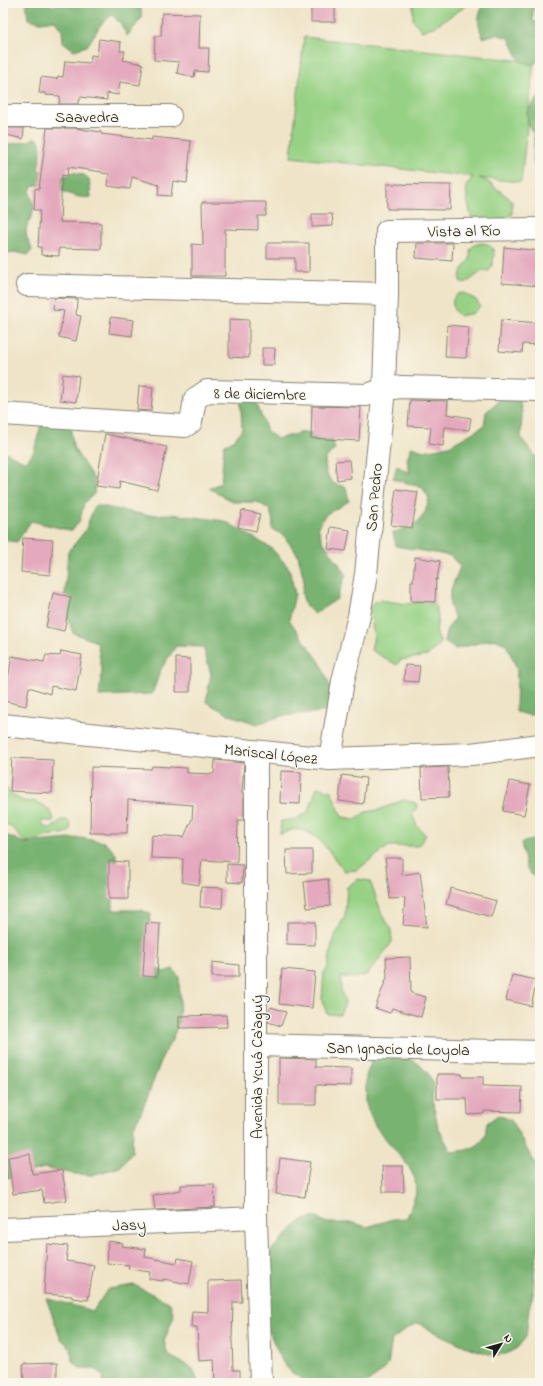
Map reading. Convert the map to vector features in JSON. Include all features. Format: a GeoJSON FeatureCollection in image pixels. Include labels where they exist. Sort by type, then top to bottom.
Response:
{"type":"FeatureCollection","features":[{"type":"Feature","properties":{"kind":"street","name":"Saavedra"},"geometry":{"type":"LineString","coordinates":[[3,116],[170,116]]}},
{"type":"Feature","properties":{"kind":"street","name":"Vista al Río"},"geometry":{"type":"LineString","coordinates":[[387,231],[540,229]]}},
{"type":"Feature","properties":{"kind":"street","name":"San Pedro"},"geometry":{"type":"LineString","coordinates":[[330,759],[343,681],[359,616],[366,574],[384,390],[387,231]]}},
{"type":"Feature","properties":{"kind":"street"},"geometry":{"type":"LineString","coordinates":[[27,285],[387,294]]}},
{"type":"Feature","properties":{"kind":"street","name":"8 de diciembre"},"geometry":{"type":"LineString","coordinates":[[3,414],[185,426],[191,422],[195,399],[207,391],[367,395],[402,387],[540,390]]}},
{"type":"Feature","properties":{"kind":"street","name":"Mariscal López"},"geometry":{"type":"LineString","coordinates":[[3,725],[330,759],[471,754],[540,746]]}},
{"type":"Feature","properties":{"kind":"street","name":"Avenida Ycuá Ca'aguý"},"geometry":{"type":"LineString","coordinates":[[256,752],[256,1218],[261,1383]]}},
{"type":"Feature","properties":{"kind":"street","name":"San Ignacio de Loyola"},"geometry":{"type":"LineString","coordinates":[[256,1045],[540,1052]]}},
{"type":"Feature","properties":{"kind":"street","name":"Jasy"},"geometry":{"type":"LineString","coordinates":[[3,1229],[256,1218]]}},
{"type":"Feature","properties":{"kind":"green space"},"geometry":{"type":"Polygon","coordinates":[[[26,3],[46,3],[53,6],[59,3],[140,3],[142,18],[127,36],[121,24],[112,15],[102,23],[87,46],[74,50],[63,42],[62,30],[54,20],[41,22],[28,19],[26,3]]]}},
{"type":"Feature","properties":{"kind":"green space"},"geometry":{"type":"Polygon","coordinates":[[[413,3],[469,4],[435,26],[422,31],[413,20],[413,3]]]}},
{"type":"Feature","properties":{"kind":"green space"},"geometry":{"type":"Polygon","coordinates":[[[484,3],[533,3],[533,21],[540,24],[540,60],[532,65],[520,61],[509,38],[496,34],[483,38],[479,20],[484,3]]]}},
{"type":"Feature","properties":{"kind":"green space"},"geometry":{"type":"Polygon","coordinates":[[[304,37],[534,62],[521,182],[479,178],[487,181],[509,198],[512,202],[512,215],[487,226],[473,224],[467,199],[466,186],[473,177],[291,157],[304,37]]]}},
{"type":"Feature","properties":{"kind":"green space"},"geometry":{"type":"Polygon","coordinates":[[[540,96],[540,178],[533,162],[534,135],[528,124],[527,112],[540,96]]]}},
{"type":"Feature","properties":{"kind":"green space"},"geometry":{"type":"Polygon","coordinates":[[[34,138],[39,140],[41,148],[38,169],[42,173],[55,178],[63,177],[73,172],[84,175],[89,179],[91,197],[76,196],[47,186],[32,186],[30,192],[33,209],[26,232],[32,250],[28,255],[14,252],[3,254],[3,148],[5,145],[29,141],[34,138]]]}},
{"type":"Feature","properties":{"kind":"green space"},"geometry":{"type":"Polygon","coordinates":[[[481,243],[488,244],[493,249],[494,258],[492,266],[489,271],[482,271],[465,284],[460,281],[460,275],[470,259],[470,250],[474,245],[481,243]]]}},
{"type":"Feature","properties":{"kind":"green space"},"geometry":{"type":"Polygon","coordinates":[[[464,293],[476,300],[480,306],[473,313],[460,316],[454,309],[453,299],[458,294],[464,293]]]}},
{"type":"Feature","properties":{"kind":"green space"},"geometry":{"type":"Polygon","coordinates":[[[240,390],[252,391],[267,431],[277,439],[304,432],[331,436],[335,449],[325,459],[326,473],[334,484],[346,487],[349,501],[325,515],[318,527],[322,540],[346,574],[337,599],[314,614],[305,605],[302,593],[304,580],[298,555],[283,535],[272,529],[273,522],[270,510],[258,502],[233,502],[209,488],[221,483],[224,445],[235,439],[242,429],[240,390]]]}},
{"type":"Feature","properties":{"kind":"green space"},"geometry":{"type":"Polygon","coordinates":[[[505,395],[519,398],[522,412],[521,438],[537,458],[540,458],[540,714],[529,715],[516,712],[517,669],[506,644],[494,639],[455,649],[444,642],[447,629],[455,619],[450,606],[450,592],[460,567],[451,556],[396,546],[393,533],[417,522],[427,507],[429,498],[422,487],[393,479],[397,466],[410,473],[407,460],[411,447],[424,451],[449,446],[484,426],[486,412],[505,395]]]}},
{"type":"Feature","properties":{"kind":"green space"},"geometry":{"type":"Polygon","coordinates":[[[70,421],[73,447],[95,481],[94,494],[84,503],[80,520],[72,531],[31,521],[17,542],[3,540],[3,451],[26,462],[34,451],[41,425],[70,421]]]}},
{"type":"Feature","properties":{"kind":"green space"},"geometry":{"type":"Polygon","coordinates":[[[95,505],[146,515],[172,514],[225,521],[271,548],[289,568],[295,594],[289,620],[320,662],[330,686],[333,711],[281,716],[257,724],[230,715],[206,702],[211,674],[203,647],[176,646],[161,669],[152,694],[99,696],[102,670],[97,642],[73,633],[64,607],[68,552],[85,531],[95,505]]]}},
{"type":"Feature","properties":{"kind":"green space"},"geometry":{"type":"Polygon","coordinates":[[[380,600],[407,604],[426,601],[436,605],[438,618],[436,631],[441,643],[427,656],[400,660],[397,665],[371,650],[374,636],[369,607],[374,602],[380,600]]]}},
{"type":"Feature","properties":{"kind":"green space"},"geometry":{"type":"Polygon","coordinates":[[[3,785],[20,800],[36,802],[47,808],[54,819],[52,822],[43,820],[42,824],[45,827],[51,829],[61,820],[67,820],[71,824],[70,831],[31,842],[25,841],[19,837],[14,829],[3,825],[3,785]]]}},
{"type":"Feature","properties":{"kind":"green space"},"geometry":{"type":"Polygon","coordinates":[[[317,787],[331,791],[342,817],[355,819],[366,812],[379,810],[403,800],[416,803],[417,807],[412,814],[417,826],[426,835],[418,846],[389,846],[357,870],[344,871],[322,843],[308,832],[292,830],[280,835],[281,821],[295,819],[308,813],[317,787]]]}},
{"type":"Feature","properties":{"kind":"green space"},"geometry":{"type":"Polygon","coordinates":[[[3,834],[25,843],[80,838],[105,842],[116,854],[120,880],[113,898],[113,910],[140,910],[151,914],[146,947],[150,965],[164,972],[173,969],[179,977],[180,1000],[178,1024],[172,1040],[164,1053],[142,1111],[133,1128],[132,1153],[120,1167],[92,1175],[75,1174],[44,1168],[3,1179],[3,834]]]}},
{"type":"Feature","properties":{"kind":"green space"},"geometry":{"type":"Polygon","coordinates":[[[540,838],[540,882],[527,870],[521,843],[540,838]]]}},
{"type":"Feature","properties":{"kind":"green space"},"geometry":{"type":"Polygon","coordinates":[[[358,879],[370,881],[383,917],[391,928],[392,942],[368,974],[356,978],[341,977],[341,990],[345,1003],[340,1015],[327,1014],[322,1000],[324,972],[327,970],[333,940],[345,915],[347,887],[358,879]]]}},
{"type":"Feature","properties":{"kind":"green space"},"geometry":{"type":"Polygon","coordinates":[[[376,1049],[415,1061],[427,1072],[434,1084],[432,1099],[438,1127],[451,1152],[466,1150],[479,1144],[485,1136],[487,1123],[498,1115],[511,1120],[540,1170],[540,1240],[535,1265],[533,1294],[529,1308],[526,1337],[517,1348],[506,1354],[492,1355],[467,1347],[418,1323],[406,1329],[393,1339],[392,1338],[388,1365],[368,1382],[309,1383],[292,1373],[283,1363],[266,1325],[266,1260],[273,1248],[302,1220],[315,1217],[327,1223],[354,1223],[367,1227],[393,1219],[407,1218],[416,1193],[415,1179],[409,1167],[376,1127],[366,1103],[366,1076],[376,1049]]]}},
{"type":"Feature","properties":{"kind":"green space"},"geometry":{"type":"Polygon","coordinates":[[[134,1285],[170,1303],[174,1316],[164,1341],[168,1355],[192,1368],[199,1383],[102,1383],[104,1378],[95,1369],[81,1369],[72,1361],[71,1348],[61,1339],[46,1298],[93,1311],[108,1289],[134,1285]]]}},
{"type":"Feature","properties":{"kind":"building"},"geometry":{"type":"Polygon","coordinates":[[[311,3],[335,3],[335,22],[311,22],[311,3]]]}},
{"type":"Feature","properties":{"kind":"building"},"geometry":{"type":"Polygon","coordinates":[[[162,13],[200,14],[199,48],[209,48],[208,72],[195,71],[194,77],[177,73],[179,62],[154,60],[155,36],[161,36],[162,13]]]}},
{"type":"Feature","properties":{"kind":"building"},"geometry":{"type":"Polygon","coordinates":[[[99,39],[121,42],[120,51],[125,51],[123,60],[143,64],[140,85],[120,82],[118,95],[107,93],[107,100],[80,97],[78,104],[59,104],[60,96],[39,93],[41,77],[57,79],[58,76],[63,77],[65,61],[90,63],[91,55],[97,56],[99,39]]]}},
{"type":"Feature","properties":{"kind":"building"},"geometry":{"type":"Polygon","coordinates":[[[3,128],[24,128],[23,139],[3,134],[3,128]]]}},
{"type":"Feature","properties":{"kind":"building"},"geometry":{"type":"Polygon","coordinates":[[[47,128],[74,128],[101,132],[101,134],[152,140],[152,137],[191,141],[187,183],[173,181],[171,196],[158,195],[159,185],[132,177],[130,189],[108,186],[109,174],[68,167],[67,176],[62,175],[60,222],[101,223],[101,249],[59,248],[59,256],[41,255],[41,247],[38,247],[40,210],[34,210],[35,188],[39,189],[47,128]]]}},
{"type":"Feature","properties":{"kind":"building"},"geometry":{"type":"Polygon","coordinates":[[[387,184],[451,185],[450,210],[387,209],[387,184]]]}},
{"type":"Feature","properties":{"kind":"building"},"geometry":{"type":"Polygon","coordinates":[[[202,202],[266,202],[266,216],[258,216],[258,230],[225,229],[225,276],[192,276],[192,244],[203,245],[202,202]]]}},
{"type":"Feature","properties":{"kind":"building"},"geometry":{"type":"Polygon","coordinates":[[[312,214],[332,214],[333,226],[312,227],[312,214]]]}},
{"type":"Feature","properties":{"kind":"building"},"geometry":{"type":"Polygon","coordinates":[[[267,243],[309,243],[309,272],[295,272],[295,258],[267,258],[267,243]]]}},
{"type":"Feature","properties":{"kind":"building"},"geometry":{"type":"Polygon","coordinates":[[[417,243],[453,243],[452,261],[416,258],[417,243]]]}},
{"type":"Feature","properties":{"kind":"building"},"geometry":{"type":"Polygon","coordinates":[[[504,247],[540,251],[540,286],[502,283],[504,247]]]}},
{"type":"Feature","properties":{"kind":"building"},"geometry":{"type":"Polygon","coordinates":[[[54,298],[77,299],[76,315],[81,316],[76,341],[59,337],[64,311],[53,310],[54,298]]]}},
{"type":"Feature","properties":{"kind":"building"},"geometry":{"type":"Polygon","coordinates":[[[111,317],[134,320],[132,336],[109,333],[111,317]]]}},
{"type":"Feature","properties":{"kind":"building"},"geometry":{"type":"Polygon","coordinates":[[[229,319],[249,320],[249,358],[229,357],[229,319]]]}},
{"type":"Feature","properties":{"kind":"building"},"geometry":{"type":"Polygon","coordinates":[[[501,320],[540,323],[540,345],[523,344],[522,353],[499,351],[501,320]]]}},
{"type":"Feature","properties":{"kind":"building"},"geometry":{"type":"Polygon","coordinates":[[[447,325],[469,327],[466,358],[445,357],[447,325]]]}},
{"type":"Feature","properties":{"kind":"building"},"geometry":{"type":"Polygon","coordinates":[[[262,348],[275,348],[274,365],[262,365],[262,348]]]}},
{"type":"Feature","properties":{"kind":"building"},"geometry":{"type":"Polygon","coordinates":[[[63,374],[79,376],[76,402],[60,400],[63,374]]]}},
{"type":"Feature","properties":{"kind":"building"},"geometry":{"type":"Polygon","coordinates":[[[139,386],[153,387],[151,411],[137,410],[139,386]]]}},
{"type":"Feature","properties":{"kind":"building"},"geometry":{"type":"Polygon","coordinates":[[[410,400],[448,401],[447,414],[471,418],[469,430],[445,427],[443,446],[429,444],[431,427],[408,426],[410,400]]]}},
{"type":"Feature","properties":{"kind":"building"},"geometry":{"type":"Polygon","coordinates":[[[312,406],[361,407],[359,441],[311,438],[312,406]]]}},
{"type":"Feature","properties":{"kind":"building"},"geometry":{"type":"Polygon","coordinates":[[[105,434],[167,447],[157,490],[120,481],[119,489],[96,486],[105,434]]]}},
{"type":"Feature","properties":{"kind":"building"},"geometry":{"type":"Polygon","coordinates":[[[349,460],[351,478],[337,480],[335,461],[349,460]]]}},
{"type":"Feature","properties":{"kind":"building"},"geometry":{"type":"Polygon","coordinates":[[[396,489],[418,492],[412,528],[391,525],[396,489]]]}},
{"type":"Feature","properties":{"kind":"building"},"geometry":{"type":"Polygon","coordinates":[[[242,510],[260,514],[256,531],[238,527],[242,510]]]}},
{"type":"Feature","properties":{"kind":"building"},"geometry":{"type":"Polygon","coordinates":[[[331,527],[350,530],[346,551],[328,549],[331,527]]]}},
{"type":"Feature","properties":{"kind":"building"},"geometry":{"type":"Polygon","coordinates":[[[23,538],[53,540],[50,575],[21,572],[23,538]]]}},
{"type":"Feature","properties":{"kind":"building"},"geometry":{"type":"Polygon","coordinates":[[[415,557],[440,561],[437,580],[436,579],[435,602],[411,601],[411,581],[413,581],[415,557]]]}},
{"type":"Feature","properties":{"kind":"building"},"geometry":{"type":"Polygon","coordinates":[[[53,593],[71,597],[64,631],[46,627],[53,593]]]}},
{"type":"Feature","properties":{"kind":"building"},"geometry":{"type":"Polygon","coordinates":[[[61,651],[82,655],[76,691],[51,686],[50,694],[29,687],[26,706],[4,701],[12,656],[44,662],[46,655],[60,656],[61,651]]]}},
{"type":"Feature","properties":{"kind":"building"},"geometry":{"type":"Polygon","coordinates":[[[176,658],[190,659],[190,692],[176,692],[176,658]]]}},
{"type":"Feature","properties":{"kind":"building"},"geometry":{"type":"Polygon","coordinates":[[[405,665],[420,666],[418,682],[404,681],[405,665]]]}},
{"type":"Feature","properties":{"kind":"building"},"geometry":{"type":"Polygon","coordinates":[[[12,758],[53,760],[52,793],[10,791],[12,758]]]}},
{"type":"Feature","properties":{"kind":"building"},"geometry":{"type":"Polygon","coordinates":[[[215,760],[244,763],[242,793],[244,793],[244,820],[238,820],[237,862],[202,860],[199,885],[182,882],[183,859],[151,858],[152,835],[184,837],[192,819],[193,805],[128,800],[127,833],[90,833],[91,767],[151,769],[152,766],[187,768],[187,773],[214,774],[215,760]]]}},
{"type":"Feature","properties":{"kind":"building"},"geometry":{"type":"Polygon","coordinates":[[[448,767],[449,797],[422,798],[421,768],[448,767]]]}},
{"type":"Feature","properties":{"kind":"building"},"geometry":{"type":"Polygon","coordinates":[[[281,771],[301,772],[300,804],[280,803],[281,771]]]}},
{"type":"Feature","properties":{"kind":"building"},"geometry":{"type":"Polygon","coordinates":[[[342,775],[366,778],[363,804],[339,801],[342,775]]]}},
{"type":"Feature","properties":{"kind":"building"},"geometry":{"type":"Polygon","coordinates":[[[509,781],[530,785],[524,815],[503,811],[509,781]]]}},
{"type":"Feature","properties":{"kind":"building"},"geometry":{"type":"Polygon","coordinates":[[[286,850],[312,850],[312,873],[287,874],[286,850]]]}},
{"type":"Feature","properties":{"kind":"building"},"geometry":{"type":"Polygon","coordinates":[[[385,858],[402,858],[402,875],[420,872],[427,927],[403,925],[405,898],[390,899],[385,858]]]}},
{"type":"Feature","properties":{"kind":"building"},"geometry":{"type":"Polygon","coordinates":[[[109,861],[128,862],[128,899],[109,899],[109,861]]]}},
{"type":"Feature","properties":{"kind":"building"},"geometry":{"type":"Polygon","coordinates":[[[227,864],[243,865],[242,883],[227,882],[227,864]]]}},
{"type":"Feature","properties":{"kind":"building"},"geometry":{"type":"Polygon","coordinates":[[[328,879],[330,906],[307,908],[304,882],[328,879]]]}},
{"type":"Feature","properties":{"kind":"building"},"geometry":{"type":"Polygon","coordinates":[[[201,887],[223,888],[222,908],[200,907],[201,887]]]}},
{"type":"Feature","properties":{"kind":"building"},"geometry":{"type":"Polygon","coordinates":[[[451,888],[496,901],[491,917],[446,904],[451,888]]]}},
{"type":"Feature","properties":{"kind":"building"},"geometry":{"type":"Polygon","coordinates":[[[287,922],[315,922],[315,945],[287,944],[287,922]]]}},
{"type":"Feature","properties":{"kind":"building"},"geometry":{"type":"Polygon","coordinates":[[[146,923],[160,924],[157,977],[143,976],[146,923]]]}},
{"type":"Feature","properties":{"kind":"building"},"geometry":{"type":"Polygon","coordinates":[[[410,957],[411,993],[426,997],[421,1017],[392,1008],[390,1013],[375,1008],[387,977],[386,958],[410,957]]]}},
{"type":"Feature","properties":{"kind":"building"},"geometry":{"type":"Polygon","coordinates":[[[212,962],[239,965],[239,977],[212,977],[212,962]]]}},
{"type":"Feature","properties":{"kind":"building"},"geometry":{"type":"Polygon","coordinates":[[[282,969],[315,972],[312,1008],[279,1004],[282,969]]]}},
{"type":"Feature","properties":{"kind":"building"},"geometry":{"type":"Polygon","coordinates":[[[512,975],[537,980],[531,1006],[506,1000],[512,975]]]}},
{"type":"Feature","properties":{"kind":"building"},"geometry":{"type":"Polygon","coordinates":[[[271,1007],[286,1012],[281,1026],[268,1022],[268,1013],[271,1007]]]}},
{"type":"Feature","properties":{"kind":"building"},"geometry":{"type":"Polygon","coordinates":[[[226,1015],[227,1027],[179,1028],[179,1016],[226,1015]]]}},
{"type":"Feature","properties":{"kind":"building"},"geometry":{"type":"Polygon","coordinates":[[[279,1058],[316,1059],[316,1067],[351,1068],[351,1086],[316,1085],[316,1105],[279,1105],[279,1058]]]}},
{"type":"Feature","properties":{"kind":"building"},"geometry":{"type":"Polygon","coordinates":[[[437,1074],[462,1074],[462,1077],[483,1077],[483,1086],[522,1087],[521,1112],[484,1111],[484,1114],[468,1115],[467,1099],[437,1099],[437,1074]]]}},
{"type":"Feature","properties":{"kind":"building"},"geometry":{"type":"Polygon","coordinates":[[[30,1154],[32,1174],[62,1170],[67,1200],[44,1203],[42,1190],[13,1194],[8,1157],[30,1154]]]}},
{"type":"Feature","properties":{"kind":"building"},"geometry":{"type":"Polygon","coordinates":[[[280,1158],[310,1162],[305,1197],[276,1194],[280,1158]]]}},
{"type":"Feature","properties":{"kind":"building"},"geometry":{"type":"Polygon","coordinates":[[[382,1166],[403,1166],[404,1192],[383,1192],[382,1166]]]}},
{"type":"Feature","properties":{"kind":"building"},"geometry":{"type":"Polygon","coordinates":[[[214,1184],[215,1207],[155,1210],[153,1195],[181,1190],[181,1185],[214,1184]]]}},
{"type":"Feature","properties":{"kind":"building"},"geometry":{"type":"Polygon","coordinates":[[[108,1241],[123,1243],[122,1246],[146,1249],[145,1257],[177,1263],[178,1258],[193,1261],[189,1284],[163,1279],[163,1281],[149,1279],[150,1272],[128,1269],[129,1265],[107,1263],[108,1241]]]}},
{"type":"Feature","properties":{"kind":"building"},"geometry":{"type":"Polygon","coordinates":[[[47,1244],[68,1246],[66,1261],[94,1265],[88,1300],[72,1298],[72,1296],[44,1294],[47,1244]]]}},
{"type":"Feature","properties":{"kind":"building"},"geometry":{"type":"Polygon","coordinates":[[[241,1280],[242,1302],[233,1302],[232,1339],[233,1370],[240,1370],[240,1383],[215,1383],[214,1360],[199,1361],[197,1327],[191,1327],[192,1311],[208,1312],[208,1281],[241,1280]]]}},
{"type":"Feature","properties":{"kind":"building"},"geometry":{"type":"Polygon","coordinates":[[[57,1363],[57,1381],[24,1382],[23,1364],[57,1363]]]}}]}
